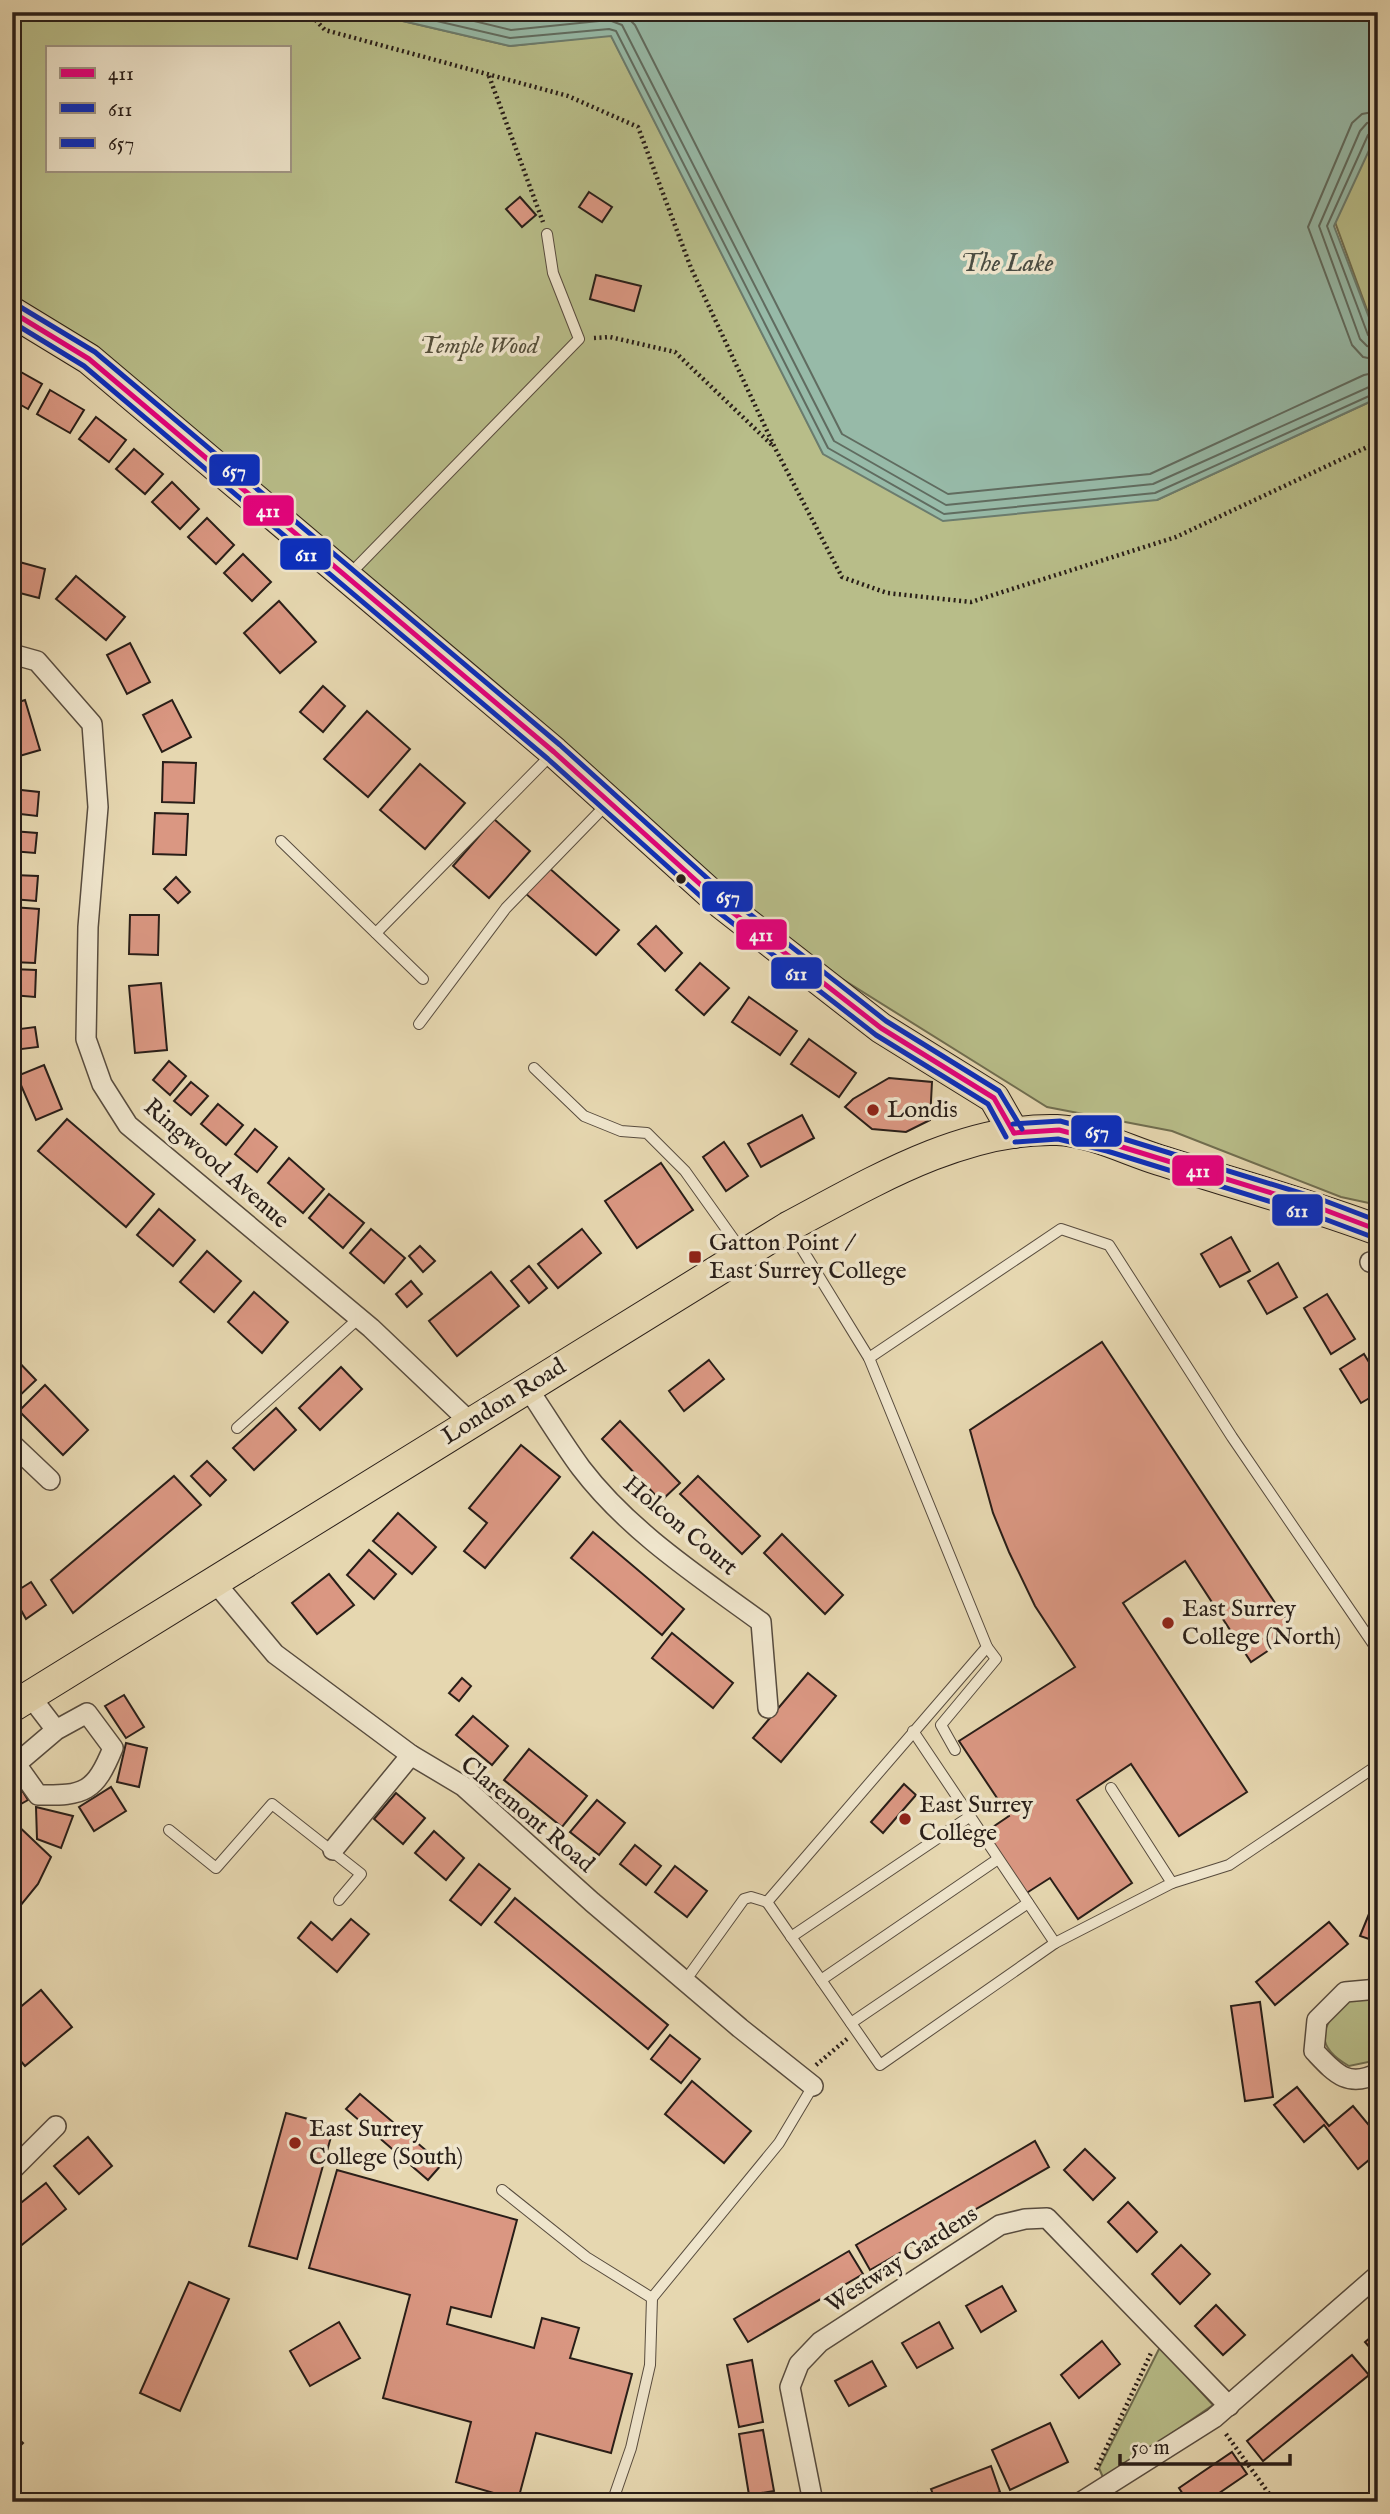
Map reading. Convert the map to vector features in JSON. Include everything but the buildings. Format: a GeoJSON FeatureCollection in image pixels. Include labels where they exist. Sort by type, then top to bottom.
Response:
{"type":"FeatureCollection","features":[{"type":"Feature","properties":{"kind":"main road"},"geometry":{"type":"LineString","coordinates":[[12,312],[89,359],[349,575],[554,752],[723,904],[881,1028],[994,1098],[1014,1133]]}},
{"type":"Feature","properties":{"kind":"main road","name":"London Road"},"geometry":{"type":"LineString","coordinates":[[21,1702],[213,1580],[788,1227],[905,1169],[960,1146],[1014,1133],[1059,1130],[1317,1208],[1378,1230]]}},
{"type":"Feature","properties":{"kind":"street","name":"Ringwood Avenue"},"geometry":{"type":"LineString","coordinates":[[12,654],[37,661],[92,724],[98,807],[88,927],[86,1039],[102,1084],[128,1125],[359,1318],[470,1422]]}},
{"type":"Feature","properties":{"kind":"street","name":"Holcon Court"},"geometry":{"type":"LineString","coordinates":[[527,1387],[582,1469],[624,1515],[691,1571],[761,1622],[768,1708]]}},
{"type":"Feature","properties":{"kind":"street"},"geometry":{"type":"LineString","coordinates":[[12,1444],[50,1480]]}},
{"type":"Feature","properties":{"kind":"street","name":"Claremont Road"},"geometry":{"type":"LineString","coordinates":[[213,1580],[275,1654],[411,1755],[463,1786],[685,1981],[808,2083]]}},
{"type":"Feature","properties":{"kind":"street"},"geometry":{"type":"LineString","coordinates":[[21,1702],[56,1730]]}},
{"type":"Feature","properties":{"kind":"street"},"geometry":{"type":"LineString","coordinates":[[87,1713],[113,1748],[101,1777],[74,1796],[38,1796],[16,1764],[56,1730],[87,1713]]}},
{"type":"Feature","properties":{"kind":"street"},"geometry":{"type":"LineString","coordinates":[[332,1850],[411,1755]]}},
{"type":"Feature","properties":{"kind":"street"},"geometry":{"type":"LineString","coordinates":[[1378,1989],[1345,1992],[1317,2020],[1314,2051],[1338,2076],[1363,2081],[1378,2073]]}},
{"type":"Feature","properties":{"kind":"street"},"geometry":{"type":"LineString","coordinates":[[12,2170],[56,2126]]}},
{"type":"Feature","properties":{"kind":"street"},"geometry":{"type":"LineString","coordinates":[[12,2141],[28,2153]]}},
{"type":"Feature","properties":{"kind":"street","name":"Westway Gardens"},"geometry":{"type":"LineString","coordinates":[[813,2502],[790,2387],[799,2364],[820,2342],[1000,2225],[1025,2219],[1047,2218],[1161,2335],[1222,2412]]}},
{"type":"Feature","properties":{"kind":"street"},"geometry":{"type":"LineString","coordinates":[[1080,2502],[1102,2491],[1222,2412],[1378,2275]]}},
{"type":"Feature","properties":{"kind":"lane"},"geometry":{"type":"LineString","coordinates":[[349,575],[579,339],[553,273],[547,234]]}},
{"type":"Feature","properties":{"kind":"lane"},"geometry":{"type":"LineString","coordinates":[[376,933],[554,752]]}},
{"type":"Feature","properties":{"kind":"lane"},"geometry":{"type":"LineString","coordinates":[[419,1024],[506,908],[610,802]]}},
{"type":"Feature","properties":{"kind":"lane"},"geometry":{"type":"LineString","coordinates":[[281,841],[423,979]]}},
{"type":"Feature","properties":{"kind":"lane"},"geometry":{"type":"LineString","coordinates":[[534,1068],[584,1116],[621,1131],[647,1133],[685,1171],[744,1254]]}},
{"type":"Feature","properties":{"kind":"lane"},"geometry":{"type":"LineString","coordinates":[[788,1227],[869,1358],[987,1647],[996,1659],[942,1725],[955,1750]]}},
{"type":"Feature","properties":{"kind":"lane"},"geometry":{"type":"LineString","coordinates":[[869,1358],[1060,1229],[1109,1245],[1232,1437],[1378,1651]]}},
{"type":"Feature","properties":{"kind":"lane"},"geometry":{"type":"LineString","coordinates":[[237,1428],[359,1318]]}},
{"type":"Feature","properties":{"kind":"lane"},"geometry":{"type":"LineString","coordinates":[[767,1902],[987,1647]]}},
{"type":"Feature","properties":{"kind":"lane"},"geometry":{"type":"LineString","coordinates":[[913,1731],[1055,1943]]}},
{"type":"Feature","properties":{"kind":"lane"},"geometry":{"type":"LineString","coordinates":[[685,1981],[744,1899],[767,1902],[880,2066],[1055,1943],[1172,1883],[1229,1865],[1378,1765]]}},
{"type":"Feature","properties":{"kind":"lane"},"geometry":{"type":"LineString","coordinates":[[1111,1788],[1172,1883]]}},
{"type":"Feature","properties":{"kind":"lane"},"geometry":{"type":"LineString","coordinates":[[169,1830],[216,1868],[272,1804],[361,1874],[340,1900]]}},
{"type":"Feature","properties":{"kind":"lane"},"geometry":{"type":"LineString","coordinates":[[791,1937],[969,1817]]}},
{"type":"Feature","properties":{"kind":"lane"},"geometry":{"type":"LineString","coordinates":[[821,1980],[998,1859]]}},
{"type":"Feature","properties":{"kind":"lane"},"geometry":{"type":"LineString","coordinates":[[853,2027],[1028,1903]]}},
{"type":"Feature","properties":{"kind":"lane"},"geometry":{"type":"LineString","coordinates":[[608,2502],[614,2497],[631,2448],[650,2365],[652,2298],[779,2143],[808,2083]]}},
{"type":"Feature","properties":{"kind":"lane"},"geometry":{"type":"LineString","coordinates":[[502,2190],[586,2257],[652,2298]]}},
{"type":"Feature","properties":{"kind":"path"},"geometry":{"type":"LineString","coordinates":[[308,12],[326,30],[568,96],[638,127],[691,268],[775,449],[842,577],[887,593],[971,602],[1175,537],[1378,442]]}},
{"type":"Feature","properties":{"kind":"path"},"geometry":{"type":"LineString","coordinates":[[488,76],[547,234]]}},
{"type":"Feature","properties":{"kind":"path"},"geometry":{"type":"LineString","coordinates":[[1378,207],[1370,225],[1378,245]]}},
{"type":"Feature","properties":{"kind":"path"},"geometry":{"type":"LineString","coordinates":[[579,339],[610,337],[675,352],[775,449]]}},
{"type":"Feature","properties":{"kind":"path"},"geometry":{"type":"LineString","coordinates":[[808,2083],[853,2027]]}},
{"type":"Feature","properties":{"kind":"path"},"geometry":{"type":"LineString","coordinates":[[1102,2491],[1096,2468],[1161,2335]]}},
{"type":"Feature","properties":{"kind":"path"},"geometry":{"type":"LineString","coordinates":[[1222,2412],[1275,2502]]}},
{"type":"Feature","properties":{"kind":"green space","name":"Temple Wood"},"geometry":{"type":"Polygon","coordinates":[[[12,12],[380,12],[390,18],[510,46],[611,35],[823,453],[1157,500],[1378,398],[1378,1205],[1341,1197],[1172,1131],[1047,1107],[722,904],[12,312],[12,12]]]}},
{"type":"Feature","properties":{"kind":"green space"},"geometry":{"type":"Polygon","coordinates":[[[1378,129],[1378,340],[1335,222],[1378,129]]]}},
{"type":"Feature","properties":{"kind":"green space"},"geometry":{"type":"Polygon","coordinates":[[[1372,1997],[1378,2001],[1378,2060],[1349,2066],[1329,2050],[1324,2034],[1327,2025],[1348,1998],[1372,1997]]]}},
{"type":"Feature","properties":{"kind":"green space"},"geometry":{"type":"Polygon","coordinates":[[[1160,2347],[1213,2405],[1104,2480],[1099,2468],[1160,2347]]]}},
{"type":"Feature","properties":{"kind":"water","name":"The Lake"},"geometry":{"type":"Polygon","coordinates":[[[380,12],[1378,12],[1378,131],[1334,226],[1378,341],[1378,398],[1157,500],[943,521],[823,454],[611,36],[510,46],[390,18],[380,12]]]}},
{"type":"Feature","properties":{"kind":"transit line","name":"657"},"geometry":{"type":"LineString","coordinates":[[17,305],[95,352],[560,745],[728,897],[886,1021],[999,1091],[1022,1129]]}},
{"type":"Feature","properties":{"kind":"transit line","name":"411"},"geometry":{"type":"LineString","coordinates":[[12,312],[89,359],[554,752],[722,904],[881,1028],[994,1098],[1014,1133]]}},
{"type":"Feature","properties":{"kind":"transit line","name":"611"},"geometry":{"type":"LineString","coordinates":[[12,322],[84,366],[548,759],[717,911],[876,1035],[988,1104],[1006,1137]]}},
{"type":"Feature","properties":{"kind":"transit line","name":"657"},"geometry":{"type":"LineString","coordinates":[[1013,1124],[1060,1121],[1320,1199],[1378,1221]]}},
{"type":"Feature","properties":{"kind":"transit line","name":"411"},"geometry":{"type":"LineString","coordinates":[[1014,1133],[1059,1130],[1109,1143],[1317,1207],[1378,1230]]}},
{"type":"Feature","properties":{"kind":"transit line","name":"611"},"geometry":{"type":"LineString","coordinates":[[1015,1142],[1058,1139],[1107,1151],[1314,1215],[1375,1238]]}},
{"type":"Feature","properties":{"kind":"place","name":"Londis"},"geometry":{"type":"Point","coordinates":[873,1110]}},
{"type":"Feature","properties":{"kind":"place","name":"Gatton Point / East Surrey College"},"geometry":{"type":"Point","coordinates":[695,1257]}},
{"type":"Feature","properties":{"kind":"place","name":"East Surrey College (North)"},"geometry":{"type":"Point","coordinates":[1168,1623]}},
{"type":"Feature","properties":{"kind":"place","name":"East Surrey College"},"geometry":{"type":"Point","coordinates":[905,1819]}},
{"type":"Feature","properties":{"kind":"place","name":"East Surrey College (South)"},"geometry":{"type":"Point","coordinates":[295,2143]}}]}
